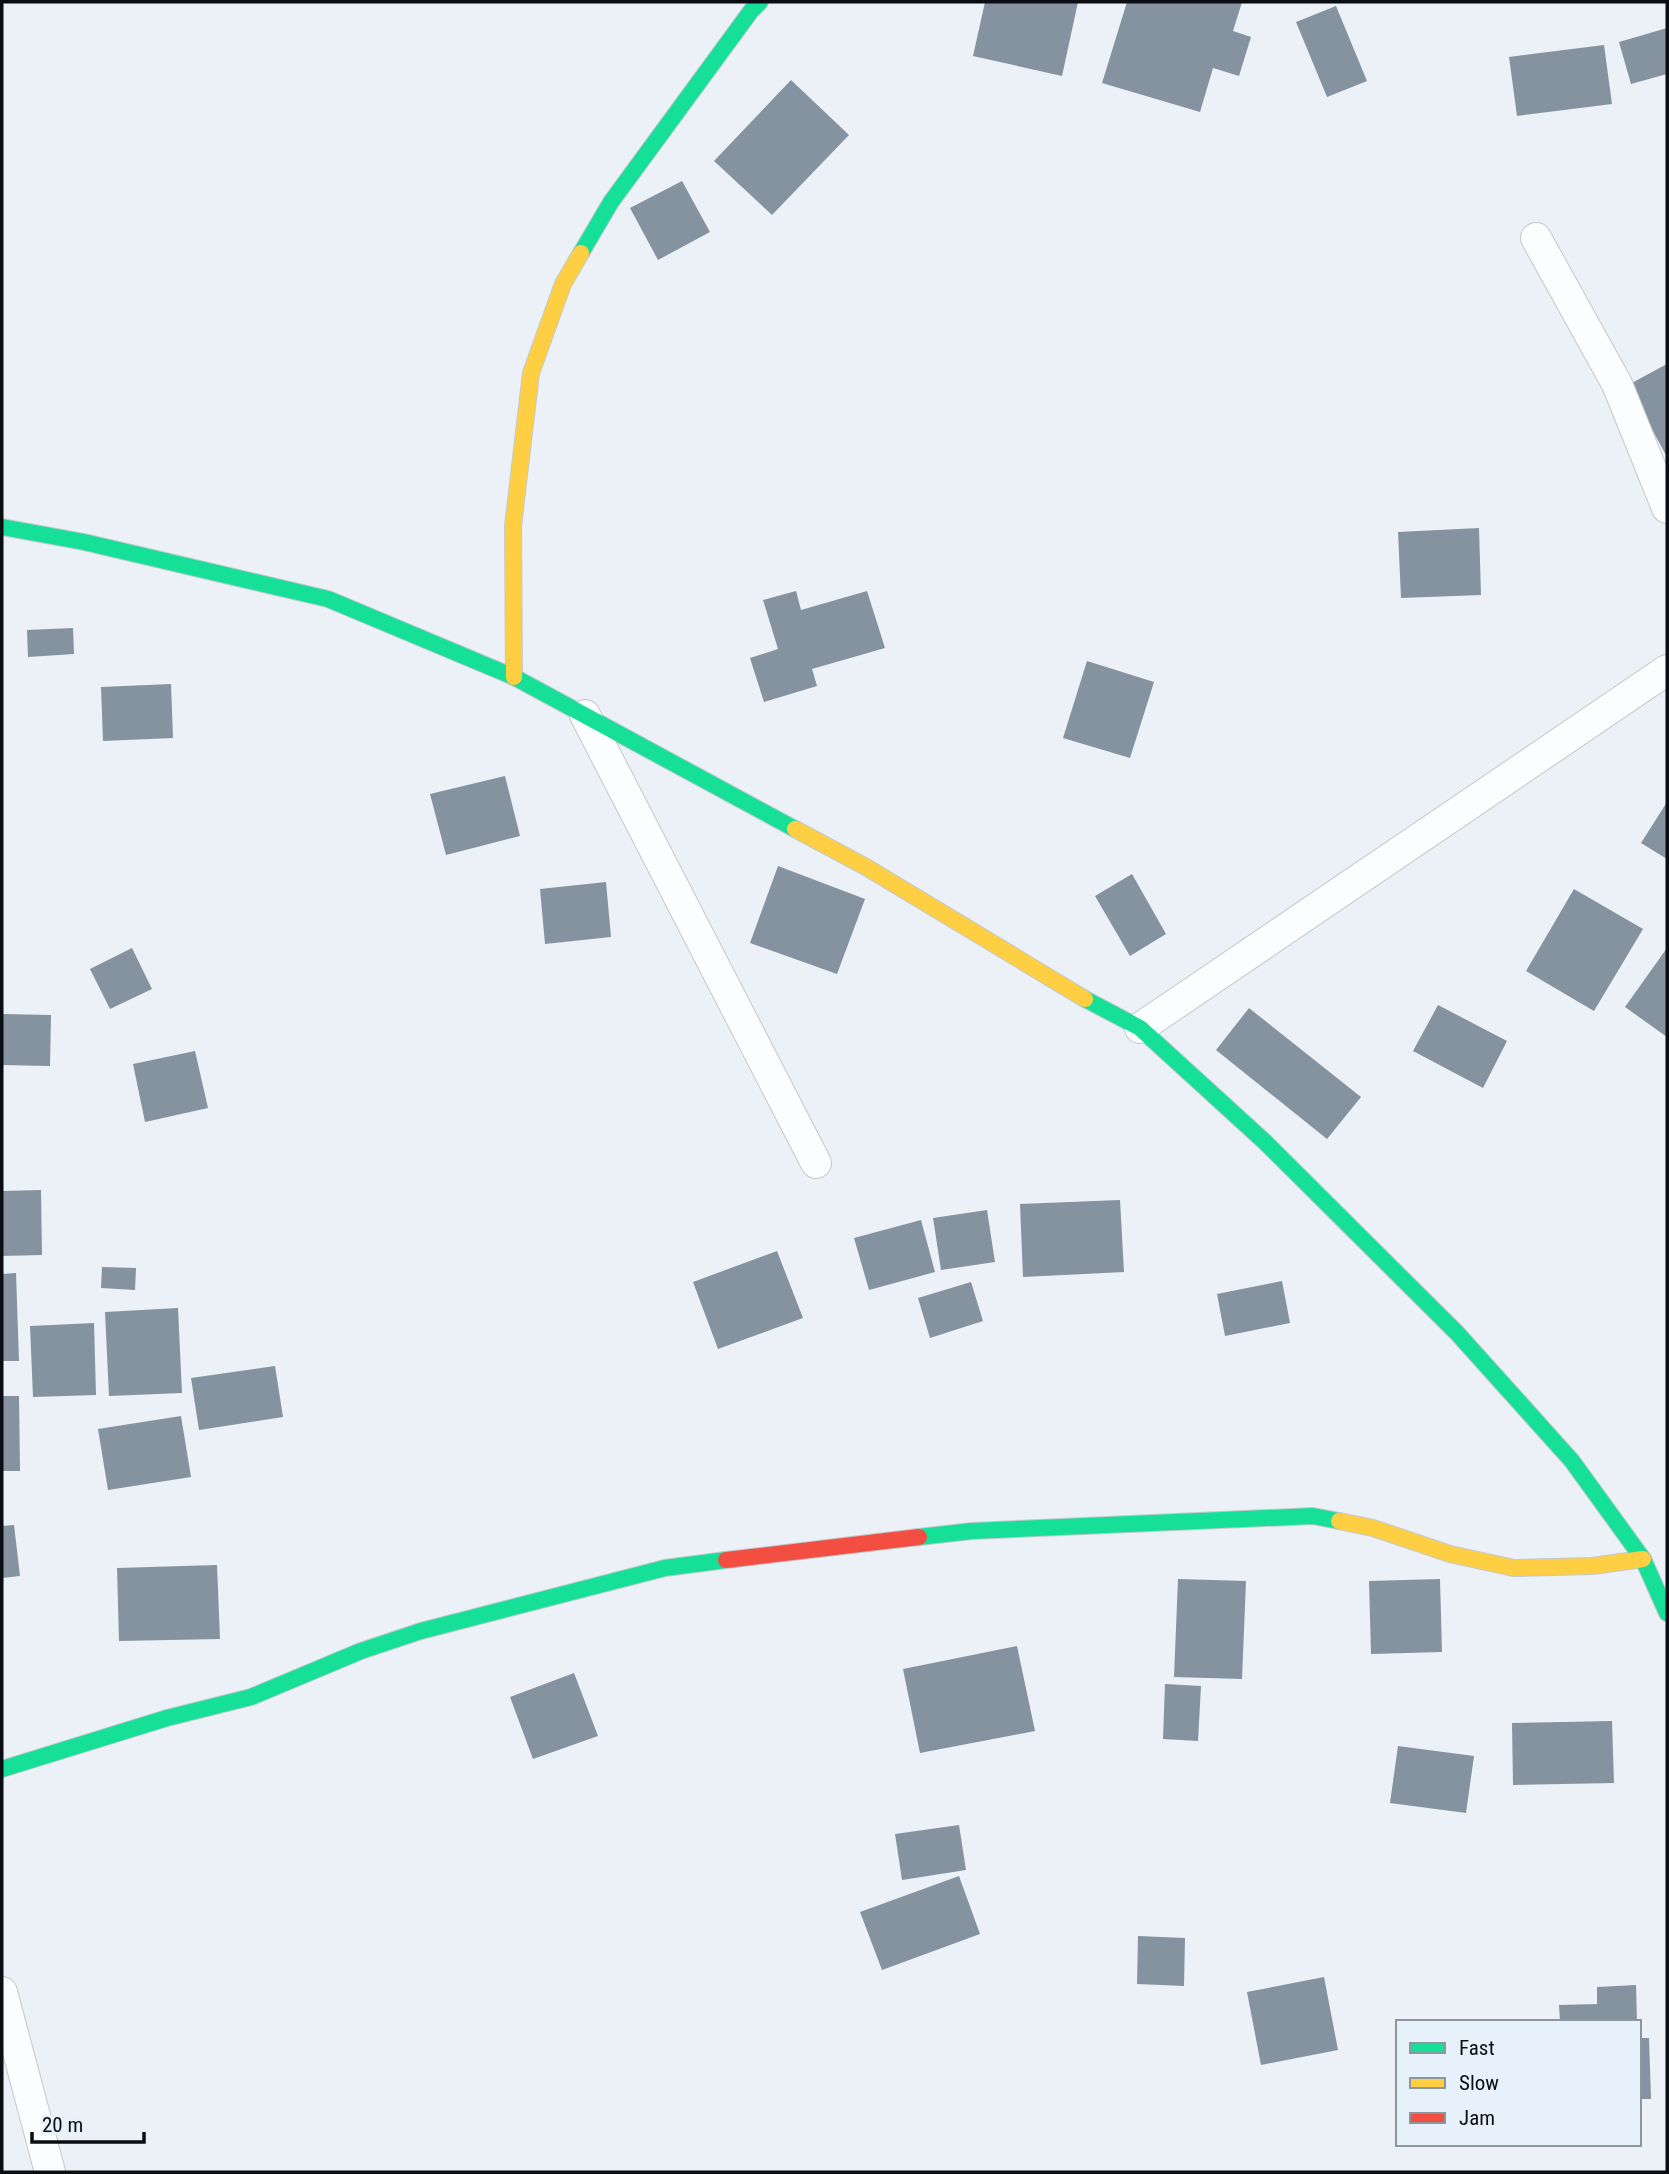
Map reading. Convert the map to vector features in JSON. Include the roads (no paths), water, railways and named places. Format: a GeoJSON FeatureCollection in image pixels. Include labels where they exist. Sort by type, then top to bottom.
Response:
{"type":"FeatureCollection","features":[{"type":"Feature","properties":{"kind":"street"},"geometry":{"type":"LineString","coordinates":[[514,677],[513,526],[529,386],[531,373],[563,284],[611,202],[760,2]]}},
{"type":"Feature","properties":{"kind":"street"},"geometry":{"type":"LineString","coordinates":[[1536,238],[1617,384],[1667,509]]}},
{"type":"Feature","properties":{"kind":"street"},"geometry":{"type":"LineString","coordinates":[[2,527],[84,542],[328,599],[514,677],[866,867],[1069,991],[1140,1028],[1265,1142],[1457,1333],[1573,1461],[1643,1559],[1667,1613]]}},
{"type":"Feature","properties":{"kind":"street"},"geometry":{"type":"LineString","coordinates":[[1140,1028],[1662,677]]}},
{"type":"Feature","properties":{"kind":"street"},"geometry":{"type":"LineString","coordinates":[[585,715],[816,1163]]}},
{"type":"Feature","properties":{"kind":"street"},"geometry":{"type":"LineString","coordinates":[[2,1769],[167,1718],[251,1697],[360,1651],[421,1631],[665,1568],[972,1531],[1312,1517],[1373,1528],[1450,1554],[1514,1568],[1592,1566],[1643,1559]]}},
{"type":"Feature","properties":{"kind":"street"},"geometry":{"type":"LineString","coordinates":[[2,1992],[51,2172]]}}]}
